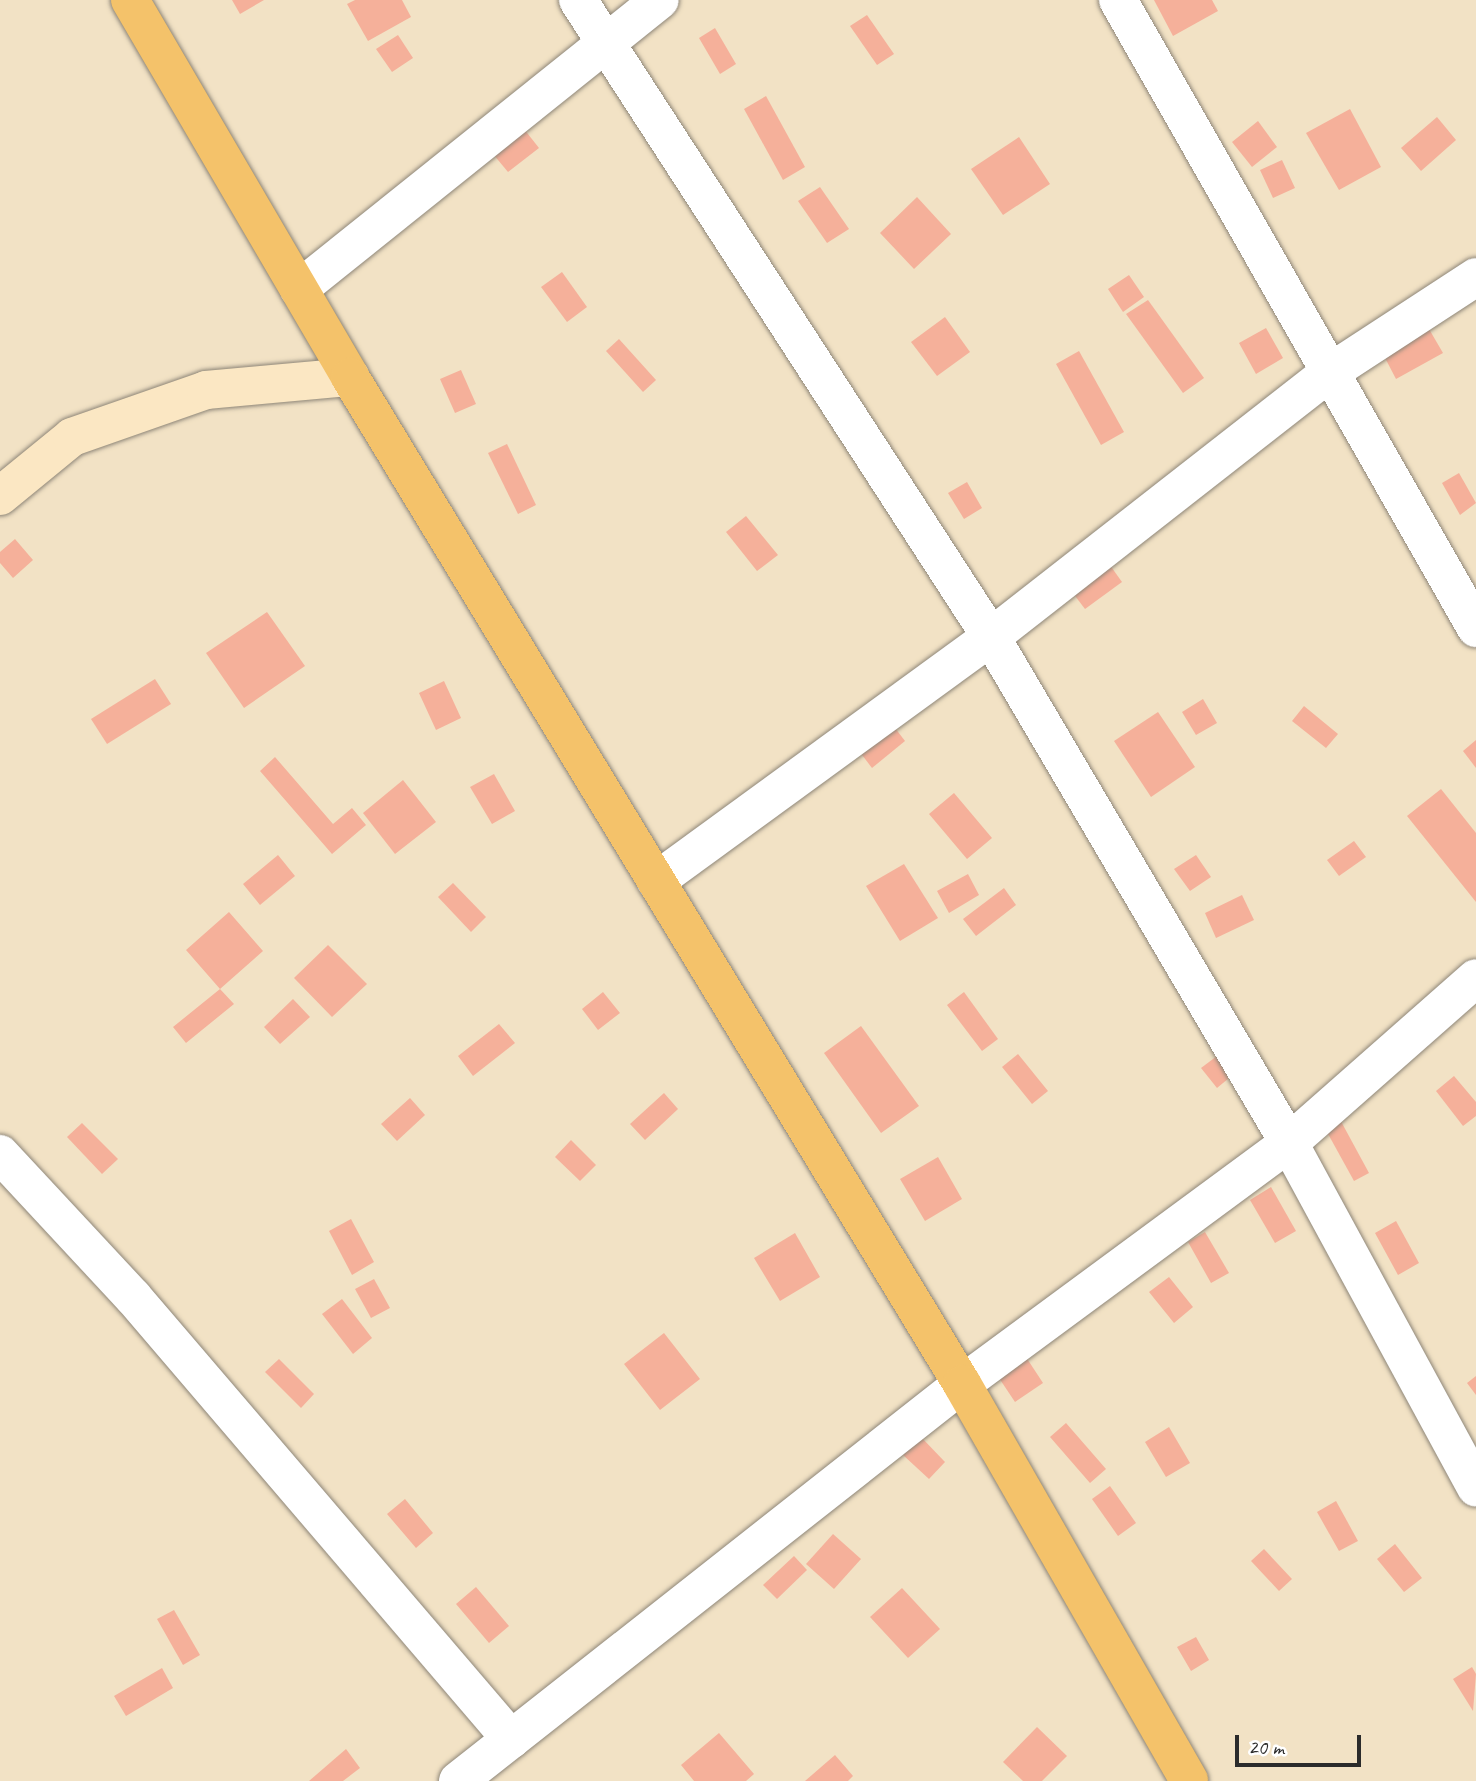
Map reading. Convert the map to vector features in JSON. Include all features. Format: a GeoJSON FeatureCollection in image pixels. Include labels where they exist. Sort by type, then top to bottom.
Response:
{"type":"FeatureCollection","features":[{"type":"Feature","properties":{"kind":"main road"},"geometry":{"type":"LineString","coordinates":[[130,0],[350,377],[962,1384],[1189,1781]]}},
{"type":"Feature","properties":{"kind":"main road"},"geometry":{"type":"LineString","coordinates":[[0,496],[72,437],[206,390],[350,377]]}},
{"type":"Feature","properties":{"kind":"street"},"geometry":{"type":"LineString","coordinates":[[578,0],[609,42],[990,637],[1289,1143],[1476,1489]]}},
{"type":"Feature","properties":{"kind":"street"},"geometry":{"type":"LineString","coordinates":[[299,289],[660,0]]}},
{"type":"Feature","properties":{"kind":"street"},"geometry":{"type":"LineString","coordinates":[[1118,0],[1332,371],[1476,628]]}},
{"type":"Feature","properties":{"kind":"street"},"geometry":{"type":"LineString","coordinates":[[656,881],[990,637],[1332,371],[1476,277]]}},
{"type":"Feature","properties":{"kind":"street"},"geometry":{"type":"LineString","coordinates":[[458,1781],[962,1384],[1289,1143],[1476,978]]}},
{"type":"Feature","properties":{"kind":"street"},"geometry":{"type":"LineString","coordinates":[[0,1154],[134,1297],[511,1739]]}},
{"type":"Feature","properties":{"kind":"building"},"geometry":{"type":"Polygon","coordinates":[[[232,0],[264,0],[240,14],[232,0]]]}},
{"type":"Feature","properties":{"kind":"building"},"geometry":{"type":"Polygon","coordinates":[[[355,0],[402,0],[411,17],[368,41],[347,4],[355,0]]]}},
{"type":"Feature","properties":{"kind":"building"},"geometry":{"type":"Polygon","coordinates":[[[1154,0],[1212,0],[1218,11],[1173,36],[1154,0]]]}},
{"type":"Feature","properties":{"kind":"building"},"geometry":{"type":"Polygon","coordinates":[[[867,15],[894,54],[877,65],[850,26],[867,15]]]}},
{"type":"Feature","properties":{"kind":"building"},"geometry":{"type":"Polygon","coordinates":[[[715,28],[736,64],[720,74],[699,38],[715,28]]]}},
{"type":"Feature","properties":{"kind":"building"},"geometry":{"type":"Polygon","coordinates":[[[398,35],[413,58],[392,72],[376,49],[398,35]]]}},
{"type":"Feature","properties":{"kind":"building"},"geometry":{"type":"Polygon","coordinates":[[[766,96],[805,167],[783,180],[744,109],[766,96]]]}},
{"type":"Feature","properties":{"kind":"building"},"geometry":{"type":"Polygon","coordinates":[[[1350,109],[1381,167],[1339,190],[1306,133],[1350,109]]]}},
{"type":"Feature","properties":{"kind":"building"},"geometry":{"type":"Polygon","coordinates":[[[1437,117],[1456,140],[1421,171],[1401,148],[1437,117]]]}},
{"type":"Feature","properties":{"kind":"building"},"geometry":{"type":"Polygon","coordinates":[[[1258,121],[1277,147],[1252,167],[1232,142],[1258,121]]]}},
{"type":"Feature","properties":{"kind":"building"},"geometry":{"type":"Polygon","coordinates":[[[524,129],[539,148],[508,172],[493,154],[524,129]]]}},
{"type":"Feature","properties":{"kind":"building"},"geometry":{"type":"Polygon","coordinates":[[[1019,137],[1050,184],[1003,215],[971,169],[1019,137]]]}},
{"type":"Feature","properties":{"kind":"building"},"geometry":{"type":"Polygon","coordinates":[[[1282,160],[1295,188],[1273,198],[1260,170],[1282,160]]]}},
{"type":"Feature","properties":{"kind":"building"},"geometry":{"type":"Polygon","coordinates":[[[820,187],[849,229],[827,243],[798,201],[820,187]]]}},
{"type":"Feature","properties":{"kind":"building"},"geometry":{"type":"Polygon","coordinates":[[[917,197],[951,234],[914,269],[880,233],[917,197]]]}},
{"type":"Feature","properties":{"kind":"building"},"geometry":{"type":"Polygon","coordinates":[[[562,272],[587,307],[567,322],[541,287],[562,272]]]}},
{"type":"Feature","properties":{"kind":"building"},"geometry":{"type":"Polygon","coordinates":[[[1129,275],[1144,297],[1123,312],[1108,289],[1129,275]]]}},
{"type":"Feature","properties":{"kind":"building"},"geometry":{"type":"Polygon","coordinates":[[[1148,300],[1204,378],[1183,393],[1126,314],[1148,300]]]}},
{"type":"Feature","properties":{"kind":"building"},"geometry":{"type":"Polygon","coordinates":[[[945,317],[970,352],[937,376],[911,342],[945,317]]]}},
{"type":"Feature","properties":{"kind":"building"},"geometry":{"type":"Polygon","coordinates":[[[1266,328],[1283,358],[1256,374],[1239,343],[1266,328]]]}},
{"type":"Feature","properties":{"kind":"building"},"geometry":{"type":"Polygon","coordinates":[[[1429,329],[1443,353],[1396,379],[1383,354],[1429,329]]]}},
{"type":"Feature","properties":{"kind":"building"},"geometry":{"type":"Polygon","coordinates":[[[619,339],[656,380],[643,392],[606,351],[619,339]]]}},
{"type":"Feature","properties":{"kind":"building"},"geometry":{"type":"Polygon","coordinates":[[[1079,351],[1124,432],[1101,445],[1056,364],[1079,351]]]}},
{"type":"Feature","properties":{"kind":"building"},"geometry":{"type":"Polygon","coordinates":[[[461,370],[476,404],[455,413],[440,379],[461,370]]]}},
{"type":"Feature","properties":{"kind":"building"},"geometry":{"type":"Polygon","coordinates":[[[507,444],[536,505],[518,514],[488,453],[507,444]]]}},
{"type":"Feature","properties":{"kind":"building"},"geometry":{"type":"Polygon","coordinates":[[[1459,473],[1476,503],[1460,515],[1442,483],[1459,473]]]}},
{"type":"Feature","properties":{"kind":"building"},"geometry":{"type":"Polygon","coordinates":[[[967,482],[982,508],[964,519],[948,493],[967,482]]]}},
{"type":"Feature","properties":{"kind":"building"},"geometry":{"type":"Polygon","coordinates":[[[746,516],[778,555],[757,571],[726,532],[746,516]]]}},
{"type":"Feature","properties":{"kind":"building"},"geometry":{"type":"Polygon","coordinates":[[[15,539],[33,560],[13,578],[0,563],[0,552],[15,539]]]}},
{"type":"Feature","properties":{"kind":"building"},"geometry":{"type":"Polygon","coordinates":[[[1107,561],[1122,582],[1085,609],[1069,588],[1107,561]]]}},
{"type":"Feature","properties":{"kind":"building"},"geometry":{"type":"Polygon","coordinates":[[[267,612],[305,666],[244,708],[206,653],[267,612]]]}},
{"type":"Feature","properties":{"kind":"building"},"geometry":{"type":"Polygon","coordinates":[[[155,679],[171,704],[107,744],[91,719],[155,679]]]}},
{"type":"Feature","properties":{"kind":"building"},"geometry":{"type":"Polygon","coordinates":[[[444,681],[461,718],[436,730],[419,693],[444,681]]]}},
{"type":"Feature","properties":{"kind":"building"},"geometry":{"type":"Polygon","coordinates":[[[1203,699],[1217,723],[1196,735],[1182,712],[1203,699]]]}},
{"type":"Feature","properties":{"kind":"building"},"geometry":{"type":"Polygon","coordinates":[[[1304,706],[1338,734],[1326,748],[1292,721],[1304,706]]]}},
{"type":"Feature","properties":{"kind":"building"},"geometry":{"type":"Polygon","coordinates":[[[1158,712],[1195,767],[1151,797],[1114,741],[1158,712]]]}},
{"type":"Feature","properties":{"kind":"building"},"geometry":{"type":"Polygon","coordinates":[[[892,724],[905,741],[872,768],[859,751],[892,724]]]}},
{"type":"Feature","properties":{"kind":"building"},"geometry":{"type":"Polygon","coordinates":[[[1476,740],[1476,768],[1463,751],[1476,740]]]}},
{"type":"Feature","properties":{"kind":"building"},"geometry":{"type":"Polygon","coordinates":[[[275,757],[333,824],[352,808],[366,825],[332,854],[260,771],[275,757]]]}},
{"type":"Feature","properties":{"kind":"building"},"geometry":{"type":"Polygon","coordinates":[[[494,774],[515,811],[492,824],[470,787],[494,774]]]}},
{"type":"Feature","properties":{"kind":"building"},"geometry":{"type":"Polygon","coordinates":[[[403,780],[436,822],[395,854],[363,813],[403,780]]]}},
{"type":"Feature","properties":{"kind":"building"},"geometry":{"type":"Polygon","coordinates":[[[1441,789],[1476,833],[1476,902],[1407,816],[1441,789]]]}},
{"type":"Feature","properties":{"kind":"building"},"geometry":{"type":"Polygon","coordinates":[[[954,793],[992,838],[967,859],[929,814],[954,793]]]}},
{"type":"Feature","properties":{"kind":"building"},"geometry":{"type":"Polygon","coordinates":[[[1354,841],[1366,857],[1339,876],[1327,860],[1354,841]]]}},
{"type":"Feature","properties":{"kind":"building"},"geometry":{"type":"Polygon","coordinates":[[[278,855],[295,876],[260,905],[243,884],[278,855]]]}},
{"type":"Feature","properties":{"kind":"building"},"geometry":{"type":"Polygon","coordinates":[[[1196,855],[1211,877],[1190,891],[1174,869],[1196,855]]]}},
{"type":"Feature","properties":{"kind":"building"},"geometry":{"type":"Polygon","coordinates":[[[904,864],[938,918],[900,941],[866,886],[904,864]]]}},
{"type":"Feature","properties":{"kind":"building"},"geometry":{"type":"Polygon","coordinates":[[[968,874],[979,895],[949,913],[937,891],[968,874]]]}},
{"type":"Feature","properties":{"kind":"building"},"geometry":{"type":"Polygon","coordinates":[[[453,883],[486,917],[471,932],[438,897],[453,883]]]}},
{"type":"Feature","properties":{"kind":"building"},"geometry":{"type":"Polygon","coordinates":[[[1004,888],[1016,905],[976,936],[963,919],[1004,888]]]}},
{"type":"Feature","properties":{"kind":"building"},"geometry":{"type":"Polygon","coordinates":[[[1242,895],[1254,920],[1216,938],[1205,913],[1242,895]]]}},
{"type":"Feature","properties":{"kind":"building"},"geometry":{"type":"Polygon","coordinates":[[[229,912],[263,951],[220,989],[186,950],[229,912]]]}},
{"type":"Feature","properties":{"kind":"building"},"geometry":{"type":"Polygon","coordinates":[[[328,945],[367,984],[332,1017],[294,978],[328,945]]]}},
{"type":"Feature","properties":{"kind":"building"},"geometry":{"type":"Polygon","coordinates":[[[220,989],[234,1004],[186,1043],[173,1027],[220,989]]]}},
{"type":"Feature","properties":{"kind":"building"},"geometry":{"type":"Polygon","coordinates":[[[603,992],[620,1013],[598,1030],[582,1009],[603,992]]]}},
{"type":"Feature","properties":{"kind":"building"},"geometry":{"type":"Polygon","coordinates":[[[964,992],[998,1039],[982,1051],[947,1005],[964,992]]]}},
{"type":"Feature","properties":{"kind":"building"},"geometry":{"type":"Polygon","coordinates":[[[293,999],[310,1017],[280,1044],[264,1027],[293,999]]]}},
{"type":"Feature","properties":{"kind":"building"},"geometry":{"type":"Polygon","coordinates":[[[499,1024],[515,1043],[473,1076],[458,1056],[499,1024]]]}},
{"type":"Feature","properties":{"kind":"building"},"geometry":{"type":"Polygon","coordinates":[[[861,1026],[919,1106],[881,1133],[824,1053],[861,1026]]]}},
{"type":"Feature","properties":{"kind":"building"},"geometry":{"type":"Polygon","coordinates":[[[1225,1050],[1240,1069],[1217,1088],[1201,1068],[1225,1050]]]}},
{"type":"Feature","properties":{"kind":"building"},"geometry":{"type":"Polygon","coordinates":[[[1018,1054],[1048,1091],[1032,1104],[1002,1067],[1018,1054]]]}},
{"type":"Feature","properties":{"kind":"building"},"geometry":{"type":"Polygon","coordinates":[[[1454,1076],[1476,1102],[1476,1116],[1463,1126],[1436,1091],[1454,1076]]]}},
{"type":"Feature","properties":{"kind":"building"},"geometry":{"type":"Polygon","coordinates":[[[664,1093],[678,1109],[645,1140],[630,1124],[664,1093]]]}},
{"type":"Feature","properties":{"kind":"building"},"geometry":{"type":"Polygon","coordinates":[[[410,1098],[425,1115],[397,1141],[381,1124],[410,1098]]]}},
{"type":"Feature","properties":{"kind":"building"},"geometry":{"type":"Polygon","coordinates":[[[1337,1114],[1369,1173],[1354,1181],[1322,1123],[1337,1114]]]}},
{"type":"Feature","properties":{"kind":"building"},"geometry":{"type":"Polygon","coordinates":[[[82,1123],[118,1159],[102,1174],[67,1137],[82,1123]]]}},
{"type":"Feature","properties":{"kind":"building"},"geometry":{"type":"Polygon","coordinates":[[[571,1140],[596,1165],[580,1181],[555,1157],[571,1140]]]}},
{"type":"Feature","properties":{"kind":"building"},"geometry":{"type":"Polygon","coordinates":[[[938,1157],[962,1199],[925,1221],[900,1179],[938,1157]]]}},
{"type":"Feature","properties":{"kind":"building"},"geometry":{"type":"Polygon","coordinates":[[[1271,1187],[1296,1231],[1275,1243],[1250,1200],[1271,1187]]]}},
{"type":"Feature","properties":{"kind":"building"},"geometry":{"type":"Polygon","coordinates":[[[351,1219],[374,1262],[352,1275],[329,1231],[351,1219]]]}},
{"type":"Feature","properties":{"kind":"building"},"geometry":{"type":"Polygon","coordinates":[[[1396,1221],[1419,1263],[1398,1275],[1375,1233],[1396,1221]]]}},
{"type":"Feature","properties":{"kind":"building"},"geometry":{"type":"Polygon","coordinates":[[[1205,1232],[1229,1273],[1211,1283],[1188,1242],[1205,1232]]]}},
{"type":"Feature","properties":{"kind":"building"},"geometry":{"type":"Polygon","coordinates":[[[795,1233],[820,1277],[780,1301],[754,1258],[795,1233]]]}},
{"type":"Feature","properties":{"kind":"building"},"geometry":{"type":"Polygon","coordinates":[[[1169,1277],[1193,1307],[1174,1323],[1149,1292],[1169,1277]]]}},
{"type":"Feature","properties":{"kind":"building"},"geometry":{"type":"Polygon","coordinates":[[[374,1279],[390,1308],[371,1318],[355,1289],[374,1279]]]}},
{"type":"Feature","properties":{"kind":"building"},"geometry":{"type":"Polygon","coordinates":[[[342,1299],[372,1338],[353,1354],[322,1314],[342,1299]]]}},
{"type":"Feature","properties":{"kind":"building"},"geometry":{"type":"Polygon","coordinates":[[[664,1333],[700,1379],[660,1410],[624,1364],[664,1333]]]}},
{"type":"Feature","properties":{"kind":"building"},"geometry":{"type":"Polygon","coordinates":[[[1024,1354],[1043,1383],[1015,1402],[995,1372],[1024,1354]]]}},
{"type":"Feature","properties":{"kind":"building"},"geometry":{"type":"Polygon","coordinates":[[[279,1359],[314,1394],[301,1408],[265,1372],[279,1359]]]}},
{"type":"Feature","properties":{"kind":"building"},"geometry":{"type":"Polygon","coordinates":[[[1476,1376],[1476,1395],[1467,1383],[1476,1376]]]}},
{"type":"Feature","properties":{"kind":"building"},"geometry":{"type":"Polygon","coordinates":[[[1066,1423],[1106,1469],[1090,1483],[1050,1437],[1066,1423]]]}},
{"type":"Feature","properties":{"kind":"building"},"geometry":{"type":"Polygon","coordinates":[[[1169,1427],[1190,1463],[1166,1477],[1145,1442],[1169,1427]]]}},
{"type":"Feature","properties":{"kind":"building"},"geometry":{"type":"Polygon","coordinates":[[[921,1437],[945,1462],[929,1479],[903,1455],[921,1437]]]}},
{"type":"Feature","properties":{"kind":"building"},"geometry":{"type":"Polygon","coordinates":[[[1110,1486],[1136,1523],[1118,1536],[1092,1499],[1110,1486]]]}},
{"type":"Feature","properties":{"kind":"building"},"geometry":{"type":"Polygon","coordinates":[[[405,1499],[433,1533],[416,1548],[387,1514],[405,1499]]]}},
{"type":"Feature","properties":{"kind":"building"},"geometry":{"type":"Polygon","coordinates":[[[1336,1501],[1358,1541],[1339,1551],[1317,1512],[1336,1501]]]}},
{"type":"Feature","properties":{"kind":"building"},"geometry":{"type":"Polygon","coordinates":[[[833,1534],[861,1559],[834,1589],[806,1564],[833,1534]]]}},
{"type":"Feature","properties":{"kind":"building"},"geometry":{"type":"Polygon","coordinates":[[[1395,1544],[1422,1578],[1404,1592],[1377,1559],[1395,1544]]]}},
{"type":"Feature","properties":{"kind":"building"},"geometry":{"type":"Polygon","coordinates":[[[1264,1549],[1292,1579],[1279,1591],[1251,1561],[1264,1549]]]}},
{"type":"Feature","properties":{"kind":"building"},"geometry":{"type":"Polygon","coordinates":[[[794,1556],[807,1570],[777,1599],[763,1585],[794,1556]]]}},
{"type":"Feature","properties":{"kind":"building"},"geometry":{"type":"Polygon","coordinates":[[[476,1587],[509,1626],[489,1643],[456,1604],[476,1587]]]}},
{"type":"Feature","properties":{"kind":"building"},"geometry":{"type":"Polygon","coordinates":[[[902,1588],[940,1629],[908,1658],[870,1617],[902,1588]]]}},
{"type":"Feature","properties":{"kind":"building"},"geometry":{"type":"Polygon","coordinates":[[[174,1610],[200,1655],[183,1665],[157,1619],[174,1610]]]}},
{"type":"Feature","properties":{"kind":"building"},"geometry":{"type":"Polygon","coordinates":[[[1196,1637],[1209,1660],[1191,1671],[1177,1647],[1196,1637]]]}},
{"type":"Feature","properties":{"kind":"building"},"geometry":{"type":"Polygon","coordinates":[[[1472,1667],[1476,1674],[1473,1711],[1453,1679],[1472,1667]]]}},
{"type":"Feature","properties":{"kind":"building"},"geometry":{"type":"Polygon","coordinates":[[[162,1668],[173,1688],[126,1716],[114,1696],[162,1668]]]}},
{"type":"Feature","properties":{"kind":"building"},"geometry":{"type":"Polygon","coordinates":[[[1037,1727],[1067,1756],[1042,1781],[1023,1781],[1003,1762],[1037,1727]]]}},
{"type":"Feature","properties":{"kind":"building"},"geometry":{"type":"Polygon","coordinates":[[[719,1733],[754,1774],[746,1781],[694,1781],[681,1765],[719,1733]]]}},
{"type":"Feature","properties":{"kind":"building"},"geometry":{"type":"Polygon","coordinates":[[[346,1749],[360,1768],[343,1781],[309,1781],[346,1749]]]}},
{"type":"Feature","properties":{"kind":"building"},"geometry":{"type":"Polygon","coordinates":[[[835,1755],[853,1776],[848,1781],[805,1781],[835,1755]]]}}]}
